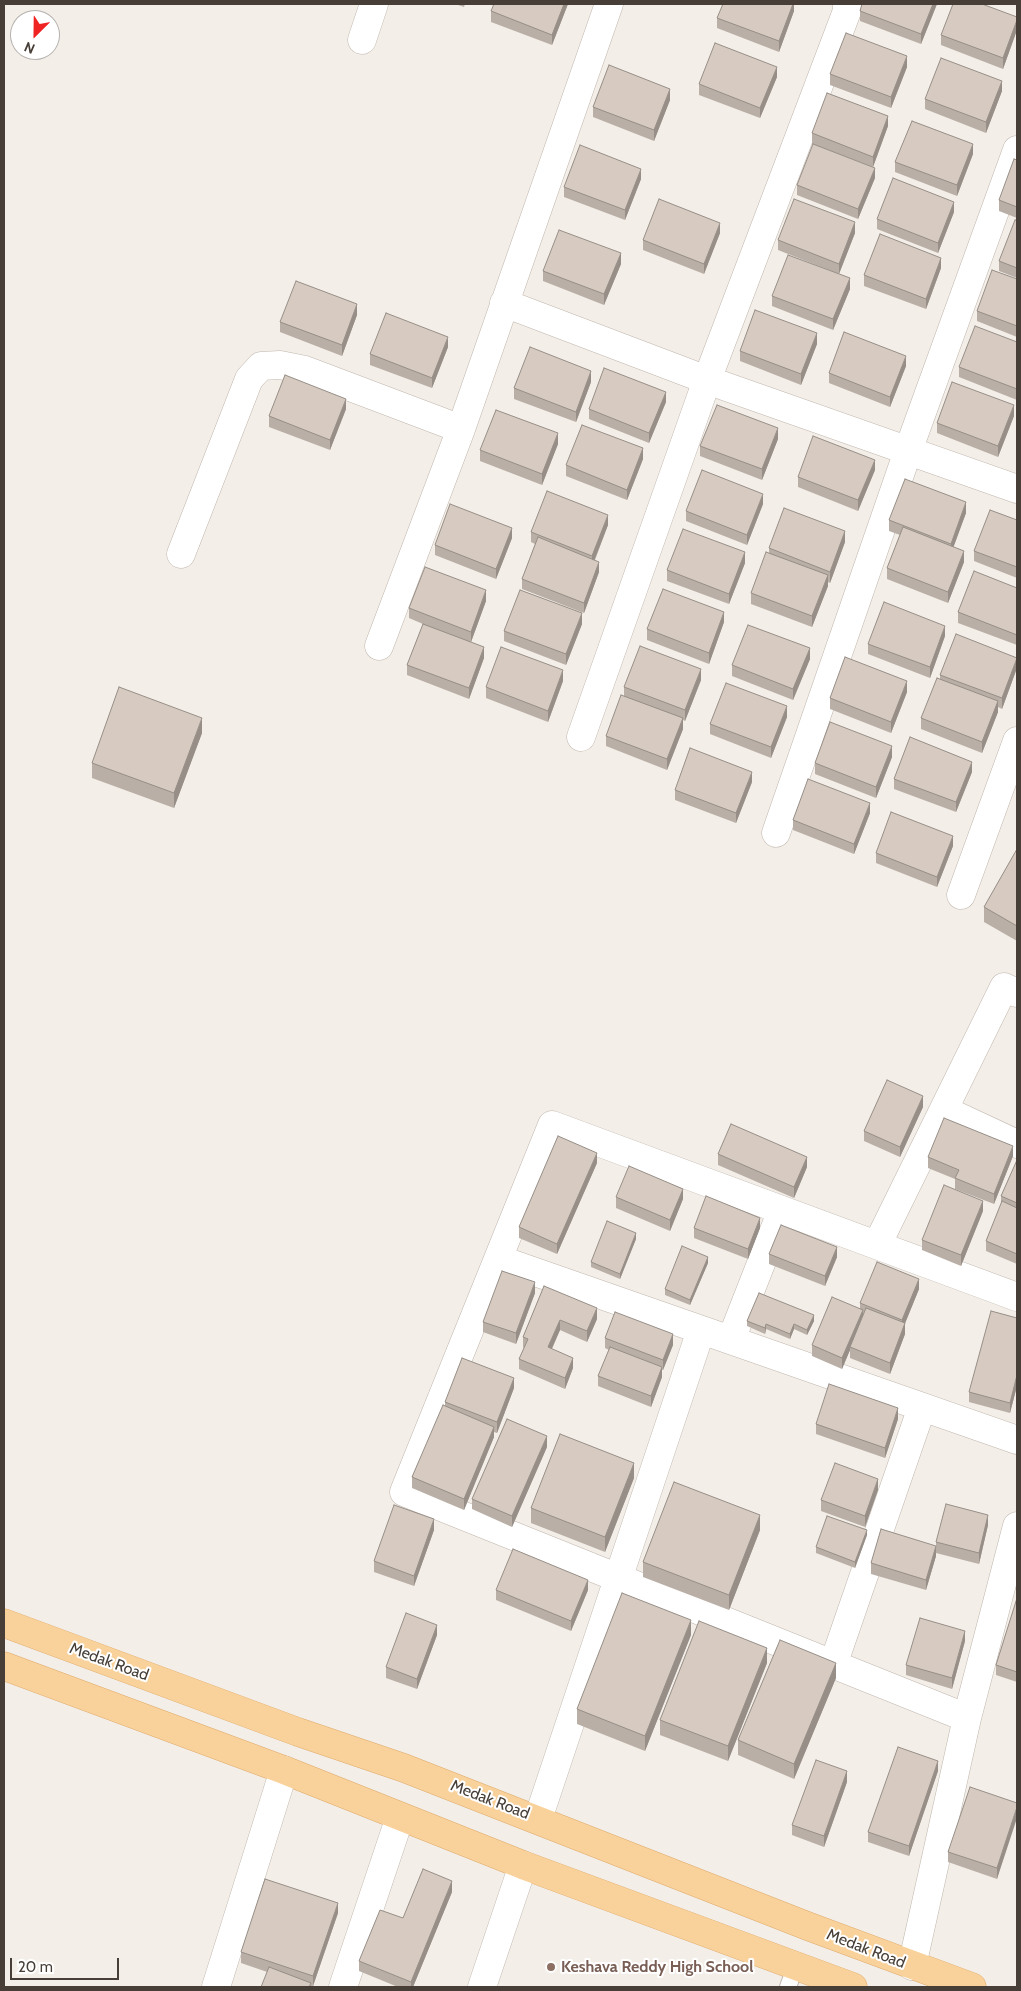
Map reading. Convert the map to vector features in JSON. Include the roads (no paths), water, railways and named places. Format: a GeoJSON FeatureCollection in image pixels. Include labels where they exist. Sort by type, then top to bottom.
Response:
{"type":"FeatureCollection","features":[{"type":"Feature","properties":{"kind":"main road","name":"Medak Road"},"geometry":{"type":"LineString","coordinates":[[4,1622],[298,1732],[404,1768],[912,1966],[972,1987]]}},
{"type":"Feature","properties":{"kind":"main road"},"geometry":{"type":"LineString","coordinates":[[4,1666],[284,1770],[523,1865],[792,1976],[853,1987]]}},
{"type":"Feature","properties":{"kind":"street"},"geometry":{"type":"LineString","coordinates":[[362,40],[374,4]]}},
{"type":"Feature","properties":{"kind":"street"},"geometry":{"type":"LineString","coordinates":[[379,646],[461,429],[609,4]]}},
{"type":"Feature","properties":{"kind":"street"},"geometry":{"type":"LineString","coordinates":[[581,737],[707,380],[847,11],[847,4]]}},
{"type":"Feature","properties":{"kind":"street"},"geometry":{"type":"LineString","coordinates":[[776,833],[908,451],[1017,150]]}},
{"type":"Feature","properties":{"kind":"street"},"geometry":{"type":"LineString","coordinates":[[504,303],[707,380],[1017,489]]}},
{"type":"Feature","properties":{"kind":"street"},"geometry":{"type":"LineString","coordinates":[[181,554],[249,379],[261,366],[280,365],[305,370],[461,429]]}},
{"type":"Feature","properties":{"kind":"street"},"geometry":{"type":"LineString","coordinates":[[961,895],[1017,741]]}},
{"type":"Feature","properties":{"kind":"street"},"geometry":{"type":"LineString","coordinates":[[877,1245],[1004,986],[1017,993]]}},
{"type":"Feature","properties":{"kind":"street"},"geometry":{"type":"LineString","coordinates":[[944,1110],[1017,1144]]}},
{"type":"Feature","properties":{"kind":"street"},"geometry":{"type":"LineString","coordinates":[[967,1718],[404,1492],[552,1125],[1017,1297]]}},
{"type":"Feature","properties":{"kind":"street"},"geometry":{"type":"LineString","coordinates":[[730,1340],[782,1210]]}},
{"type":"Feature","properties":{"kind":"street"},"geometry":{"type":"LineString","coordinates":[[498,1259],[1017,1440]]}},
{"type":"Feature","properties":{"kind":"street"},"geometry":{"type":"LineString","coordinates":[[538,1819],[701,1330]]}},
{"type":"Feature","properties":{"kind":"street"},"geometry":{"type":"LineString","coordinates":[[834,1665],[922,1407]]}},
{"type":"Feature","properties":{"kind":"street"},"geometry":{"type":"LineString","coordinates":[[912,1966],[967,1718],[1017,1526]]}},
{"type":"Feature","properties":{"kind":"street"},"geometry":{"type":"LineString","coordinates":[[216,1987],[284,1770]]}},
{"type":"Feature","properties":{"kind":"street"},"geometry":{"type":"LineString","coordinates":[[343,1987],[400,1816]]}},
{"type":"Feature","properties":{"kind":"street"},"geometry":{"type":"LineString","coordinates":[[482,1987],[523,1865]]}},
{"type":"Feature","properties":{"kind":"place","name":"Keshava Reddy High School"},"geometry":{"type":"Point","coordinates":[551,1967]}}]}
